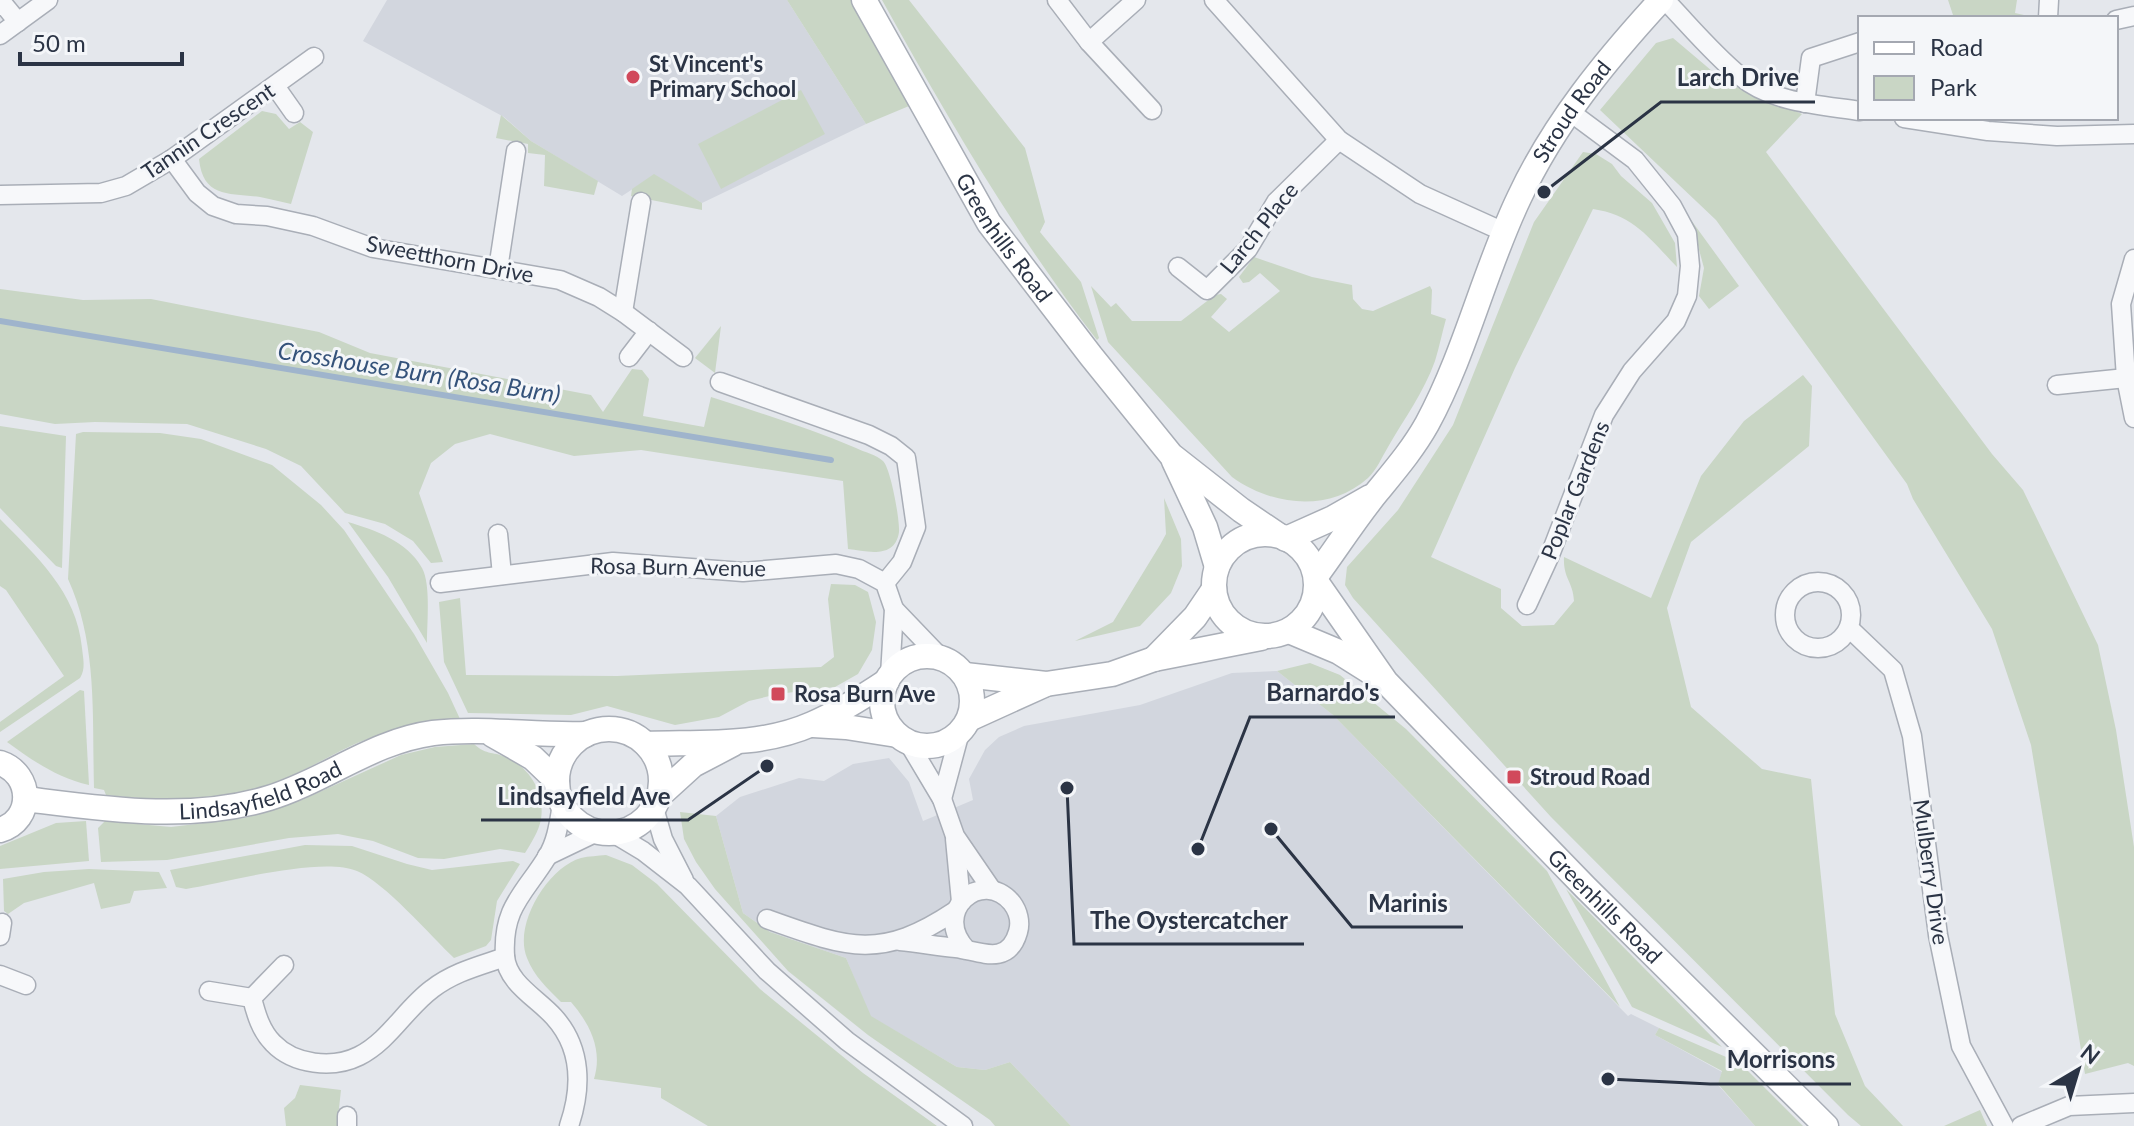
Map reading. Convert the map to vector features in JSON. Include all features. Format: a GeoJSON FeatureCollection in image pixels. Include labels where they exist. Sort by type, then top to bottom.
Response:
{"type":"FeatureCollection","features":[{"type":"Feature","properties":{"kind":"street"},"geometry":{"type":"LineString","coordinates":[[0,0],[18,22]]}},
{"type":"Feature","properties":{"kind":"street"},"geometry":{"type":"LineString","coordinates":[[0,35],[48,0]]}},
{"type":"Feature","properties":{"kind":"street","name":"Greenhills Road"},"geometry":{"type":"LineString","coordinates":[[864,0],[989,223],[1171,455],[1205,527],[1216,578]]}},
{"type":"Feature","properties":{"kind":"street"},"geometry":{"type":"LineString","coordinates":[[1057,0],[1089,42],[1152,110]]}},
{"type":"Feature","properties":{"kind":"street"},"geometry":{"type":"LineString","coordinates":[[1089,42],[1136,0]]}},
{"type":"Feature","properties":{"kind":"street"},"geometry":{"type":"LineString","coordinates":[[1214,0],[1339,140],[1420,194],[1504,232]]}},
{"type":"Feature","properties":{"kind":"street"},"geometry":{"type":"LineString","coordinates":[[1663,0],[1742,78],[1771,93],[1805,103],[1858,111]]}},
{"type":"Feature","properties":{"kind":"street","name":"Stroud Road"},"geometry":{"type":"LineString","coordinates":[[1316,580],[1428,423],[1457,358],[1520,195],[1569,111],[1612,54],[1663,0]]}},
{"type":"Feature","properties":{"kind":"street"},"geometry":{"type":"LineString","coordinates":[[1805,103],[1811,58],[1858,43]]}},
{"type":"Feature","properties":{"kind":"street","name":"Tannin Crescent"},"geometry":{"type":"LineString","coordinates":[[0,195],[101,193],[126,186],[172,159],[314,57]]}},
{"type":"Feature","properties":{"kind":"street"},"geometry":{"type":"LineString","coordinates":[[275,86],[294,113]]}},
{"type":"Feature","properties":{"kind":"street","name":"Poplar Gardens"},"geometry":{"type":"LineString","coordinates":[[1527,605],[1550,555],[1604,415],[1632,371],[1676,321],[1687,296],[1690,266],[1687,234],[1672,206],[1635,160],[1569,111]]}},
{"type":"Feature","properties":{"kind":"street"},"geometry":{"type":"LineString","coordinates":[[1917,120],[1988,131],[2033,125],[2057,136],[2134,134]]}},
{"type":"Feature","properties":{"kind":"street","name":"Larch Place"},"geometry":{"type":"LineString","coordinates":[[1178,267],[1207,290],[1248,249],[1276,202],[1339,140]]}},
{"type":"Feature","properties":{"kind":"street"},"geometry":{"type":"LineString","coordinates":[[498,269],[516,151]]}},
{"type":"Feature","properties":{"kind":"street","name":"Sweetthorn Drive"},"geometry":{"type":"LineString","coordinates":[[172,159],[197,193],[213,206],[236,214],[267,216],[313,226],[373,248],[560,280],[599,297],[623,312],[683,357]]}},
{"type":"Feature","properties":{"kind":"street"},"geometry":{"type":"LineString","coordinates":[[623,312],[641,202]]}},
{"type":"Feature","properties":{"kind":"street"},"geometry":{"type":"LineString","coordinates":[[2134,259],[2121,304],[2126,378],[2134,418]]}},
{"type":"Feature","properties":{"kind":"street"},"geometry":{"type":"LineString","coordinates":[[629,357],[649,331]]}},
{"type":"Feature","properties":{"kind":"street"},"geometry":{"type":"LineString","coordinates":[[2057,385],[2126,378]]}},
{"type":"Feature","properties":{"kind":"street"},"geometry":{"type":"LineString","coordinates":[[720,382],[869,435],[906,458],[916,527],[902,562],[885,583],[894,609],[888,678],[882,700],[884,713],[942,799],[955,836],[992,890]]}},
{"type":"Feature","properties":{"kind":"street","name":"Greenhills Road"},"geometry":{"type":"LineString","coordinates":[[1171,455],[1241,510],[1282,537]]}},
{"type":"Feature","properties":{"kind":"street","name":"Stroud Road"},"geometry":{"type":"LineString","coordinates":[[1282,537],[1333,518],[1376,493]]}},
{"type":"Feature","properties":{"kind":"street"},"geometry":{"type":"LineString","coordinates":[[498,534],[502,575]]}},
{"type":"Feature","properties":{"kind":"street"},"geometry":{"type":"LineString","coordinates":[[965,675],[1046,684],[1112,674],[1154,659],[1278,634],[1307,616],[1315,600],[1316,580],[1305,552],[1282,537],[1263,534],[1234,544],[1222,557],[1216,578],[1195,617],[1154,659]]}},
{"type":"Feature","properties":{"kind":"street","name":"Rosa Burn Avenue"},"geometry":{"type":"LineString","coordinates":[[440,583],[613,562],[743,572],[836,564],[859,569],[885,583]]}},
{"type":"Feature","properties":{"kind":"street"},"geometry":{"type":"LineString","coordinates":[[1216,578],[1217,605],[1226,620],[1252,635],[1278,634]]}},
{"type":"Feature","properties":{"kind":"street","name":"Greenhills Road"},"geometry":{"type":"LineString","coordinates":[[1316,580],[1386,682],[1585,887],[1826,1126]]}},
{"type":"Feature","properties":{"kind":"street"},"geometry":{"type":"LineString","coordinates":[[894,609],[940,657]]}},
{"type":"Feature","properties":{"kind":"street","name":"Mulberry Drive"},"geometry":{"type":"LineString","coordinates":[[1849,628],[1893,670],[1912,736],[1938,935],[1961,1046],[2004,1126]]}},
{"type":"Feature","properties":{"kind":"street","name":"Greenhills Road"},"geometry":{"type":"LineString","coordinates":[[1278,634],[1339,652],[1386,682]]}},
{"type":"Feature","properties":{"kind":"street"},"geometry":{"type":"LineString","coordinates":[[646,744],[739,741],[785,733],[811,725],[859,699],[910,658],[925,655],[940,657],[954,664],[965,675],[971,689],[972,704],[942,799]]}},
{"type":"Feature","properties":{"kind":"street"},"geometry":{"type":"LineString","coordinates":[[811,725],[846,727],[933,746],[948,741],[964,726],[1046,684]]}},
{"type":"Feature","properties":{"kind":"street"},"geometry":{"type":"LineString","coordinates":[[569,1126],[579,1083],[576,1058],[567,1036],[554,1017],[527,994],[510,971],[505,957],[507,926],[513,904],[547,856],[557,834],[562,757],[572,744],[586,734],[601,729],[633,735],[646,744],[657,759],[661,777],[657,802],[663,839],[688,886]]}},
{"type":"Feature","properties":{"kind":"street","name":"Lindsayfield Road"},"geometry":{"type":"LineString","coordinates":[[487,732],[516,746],[545,767],[560,792]]}},
{"type":"Feature","properties":{"kind":"street","name":"Lindsayfield Road"},"geometry":{"type":"LineString","coordinates":[[26,799],[145,811],[218,809],[267,799],[308,784],[391,743],[432,733],[586,734]]}},
{"type":"Feature","properties":{"kind":"street"},"geometry":{"type":"LineString","coordinates":[[547,856],[605,833],[624,832],[640,824],[693,765],[739,741]]}},
{"type":"Feature","properties":{"kind":"street"},"geometry":{"type":"LineString","coordinates":[[0,763],[15,771],[21,779],[26,799],[16,821],[0,830]]}},
{"type":"Feature","properties":{"kind":"street"},"geometry":{"type":"LineString","coordinates":[[560,792],[574,821],[643,851],[688,886],[778,981],[847,1041],[963,1126]]}},
{"type":"Feature","properties":{"kind":"street"},"geometry":{"type":"LineString","coordinates":[[955,836],[958,906],[954,932],[967,950]]}},
{"type":"Feature","properties":{"kind":"street"},"geometry":{"type":"LineString","coordinates":[[767,919],[839,943],[865,945],[900,941],[967,950],[976,955],[998,954],[1014,941],[1019,920],[1016,909],[1002,894],[992,890],[975,892],[927,930],[900,941]]}},
{"type":"Feature","properties":{"kind":"street"},"geometry":{"type":"LineString","coordinates":[[252,998],[260,1022],[272,1043],[297,1059],[325,1064],[361,1055],[389,1032],[429,991],[454,974],[505,957]]}},
{"type":"Feature","properties":{"kind":"street"},"geometry":{"type":"LineString","coordinates":[[252,998],[284,965]]}},
{"type":"Feature","properties":{"kind":"street"},"geometry":{"type":"LineString","coordinates":[[0,975],[26,985]]}},
{"type":"Feature","properties":{"kind":"street"},"geometry":{"type":"LineString","coordinates":[[209,991],[252,998]]}},
{"type":"Feature","properties":{"kind":"street"},"geometry":{"type":"LineString","coordinates":[[2021,1126],[2069,1106],[2134,1103]]}},
{"type":"Feature","properties":{"kind":"shaded area","name":"St Vincent's Primary School"},"geometry":{"type":"Polygon","coordinates":[[[387,0],[787,0],[866,124],[702,203],[654,175],[622,196],[531,141],[504,117],[363,41],[387,0]]]}},
{"type":"Feature","properties":{"kind":"shaded area"},"geometry":{"type":"Polygon","coordinates":[[[1277,671],[1333,715],[1628,1016],[1631,1014],[1659,1028],[1655,1035],[1722,1072],[1718,1085],[1755,1126],[1071,1126],[1010,1062],[985,1070],[957,1067],[870,1016],[846,958],[770,932],[743,913],[716,816],[740,797],[799,778],[824,781],[853,764],[889,758],[909,782],[923,821],[973,800],[969,779],[985,750],[999,737],[1024,726],[1140,705],[1232,673],[1277,671]]]}},
{"type":"Feature","properties":{"kind":"green space"},"geometry":{"type":"Polygon","coordinates":[[[787,0],[856,0],[909,106],[866,124],[787,0]]]}},
{"type":"Feature","properties":{"kind":"green space"},"geometry":{"type":"Polygon","coordinates":[[[882,0],[909,0],[1025,148],[1045,222],[1040,232],[1081,282],[1099,338],[1097,340],[1038,259],[983,174],[882,0]]]}},
{"type":"Feature","properties":{"kind":"green space"},"geometry":{"type":"Polygon","coordinates":[[[1948,0],[2017,0],[2015,13],[2024,15],[2024,16],[1953,16],[1948,0]]]}},
{"type":"Feature","properties":{"kind":"green space"},"geometry":{"type":"Polygon","coordinates":[[[1673,38],[1725,82],[1802,114],[1766,152],[1992,454],[2023,490],[2098,645],[2116,730],[2134,847],[2134,1066],[2128,1063],[2085,1074],[2031,745],[1992,629],[1913,499],[1907,484],[1716,220],[1600,110],[1656,43],[1673,38]]]}},
{"type":"Feature","properties":{"kind":"green space"},"geometry":{"type":"Polygon","coordinates":[[[801,90],[825,134],[721,189],[698,144],[801,90]]]}},
{"type":"Feature","properties":{"kind":"green space"},"geometry":{"type":"Polygon","coordinates":[[[262,111],[276,114],[289,129],[300,122],[313,132],[291,204],[219,191],[206,181],[201,172],[199,159],[262,111]]]}},
{"type":"Feature","properties":{"kind":"green space"},"geometry":{"type":"Polygon","coordinates":[[[501,115],[531,141],[598,181],[594,195],[544,186],[545,155],[528,153],[528,144],[496,138],[501,115]]]}},
{"type":"Feature","properties":{"kind":"green space"},"geometry":{"type":"Polygon","coordinates":[[[1583,152],[1596,154],[1612,164],[1652,203],[1675,243],[1677,267],[1630,223],[1593,209],[1515,368],[1431,557],[1501,589],[1501,608],[1522,626],[1554,625],[1574,601],[1564,557],[1651,598],[1701,476],[1744,421],[1803,375],[1812,386],[1809,446],[1691,542],[1667,608],[1691,707],[1762,769],[1811,779],[1835,1014],[1865,1086],[1903,1126],[1861,1126],[1848,1115],[1551,817],[1353,598],[1345,585],[1347,567],[1398,510],[1453,425],[1534,222],[1583,152]]]}},
{"type":"Feature","properties":{"kind":"green space"},"geometry":{"type":"Polygon","coordinates":[[[654,174],[702,203],[702,210],[631,196],[632,189],[654,174]]]}},
{"type":"Feature","properties":{"kind":"green space"},"geometry":{"type":"Polygon","coordinates":[[[1691,220],[1739,286],[1709,309],[1699,296],[1704,268],[1691,220]]]}},
{"type":"Feature","properties":{"kind":"green space"},"geometry":{"type":"Polygon","coordinates":[[[1254,257],[1312,277],[1352,285],[1353,299],[1362,309],[1373,311],[1430,286],[1431,314],[1446,319],[1435,361],[1425,384],[1376,468],[1353,489],[1336,497],[1300,502],[1282,499],[1248,487],[1232,477],[1108,342],[1091,286],[1111,307],[1116,303],[1132,321],[1181,321],[1215,295],[1221,294],[1227,299],[1211,317],[1229,332],[1280,291],[1260,273],[1243,283],[1239,277],[1254,257]]]}},
{"type":"Feature","properties":{"kind":"green space"},"geometry":{"type":"Polygon","coordinates":[[[0,289],[83,300],[151,299],[319,332],[370,353],[591,395],[603,412],[632,369],[642,370],[649,379],[643,416],[704,427],[711,397],[820,434],[880,459],[892,484],[899,532],[892,547],[886,550],[848,549],[843,481],[641,450],[574,456],[490,434],[455,444],[431,463],[419,493],[443,562],[431,563],[413,541],[385,524],[345,513],[301,466],[266,449],[187,424],[55,424],[0,414],[0,289]]]}},
{"type":"Feature","properties":{"kind":"green space"},"geometry":{"type":"Polygon","coordinates":[[[721,326],[715,373],[695,358],[721,326]]]}},
{"type":"Feature","properties":{"kind":"green space"},"geometry":{"type":"Polygon","coordinates":[[[0,426],[66,436],[62,568],[56,566],[0,508],[0,426]]]}},
{"type":"Feature","properties":{"kind":"green space"},"geometry":{"type":"Polygon","coordinates":[[[160,433],[201,439],[272,465],[321,505],[344,530],[414,634],[460,719],[415,726],[370,738],[292,776],[226,795],[146,798],[106,795],[104,790],[94,788],[89,655],[78,604],[68,579],[76,434],[160,433]]]}},
{"type":"Feature","properties":{"kind":"green space"},"geometry":{"type":"Polygon","coordinates":[[[1164,498],[1181,539],[1182,566],[1171,593],[1140,626],[1075,641],[1113,622],[1166,534],[1164,498]]]}},
{"type":"Feature","properties":{"kind":"green space"},"geometry":{"type":"Polygon","coordinates":[[[0,519],[53,576],[63,592],[79,628],[84,663],[80,678],[0,732],[0,722],[64,676],[6,590],[0,586],[0,519]]]}},
{"type":"Feature","properties":{"kind":"green space"},"geometry":{"type":"Polygon","coordinates":[[[348,522],[399,544],[422,568],[428,594],[427,643],[388,577],[348,522]]]}},
{"type":"Feature","properties":{"kind":"green space"},"geometry":{"type":"Polygon","coordinates":[[[831,584],[855,585],[868,592],[876,622],[872,650],[858,674],[835,687],[749,701],[719,717],[675,725],[607,706],[571,715],[468,713],[444,662],[439,602],[460,598],[466,675],[617,676],[821,667],[834,657],[828,599],[831,584]]]}},
{"type":"Feature","properties":{"kind":"green space"},"geometry":{"type":"Polygon","coordinates":[[[1310,663],[1340,675],[1406,729],[1547,871],[1620,1007],[1333,715],[1277,671],[1310,663]]]}},
{"type":"Feature","properties":{"kind":"green space"},"geometry":{"type":"Polygon","coordinates":[[[80,690],[84,691],[89,785],[46,768],[7,742],[80,690]]]}},
{"type":"Feature","properties":{"kind":"green space"},"geometry":{"type":"Polygon","coordinates":[[[474,744],[516,763],[535,783],[541,800],[541,819],[525,853],[500,849],[444,859],[418,858],[373,841],[338,834],[289,838],[167,860],[101,862],[98,828],[105,821],[171,827],[245,818],[302,800],[401,755],[435,747],[474,744]]]}},
{"type":"Feature","properties":{"kind":"green space"},"geometry":{"type":"Polygon","coordinates":[[[680,812],[716,816],[743,913],[770,932],[846,958],[871,1016],[957,1067],[985,1070],[1010,1062],[1071,1126],[995,1126],[868,1035],[788,971],[715,889],[696,862],[684,839],[680,812]]]}},
{"type":"Feature","properties":{"kind":"green space"},"geometry":{"type":"Polygon","coordinates":[[[86,821],[89,861],[0,869],[0,846],[56,823],[86,821]]]}},
{"type":"Feature","properties":{"kind":"green space"},"geometry":{"type":"Polygon","coordinates":[[[305,845],[352,846],[432,870],[513,861],[520,864],[497,901],[491,940],[486,946],[454,958],[380,886],[357,871],[341,867],[298,868],[186,889],[176,887],[170,870],[305,845]]]}},
{"type":"Feature","properties":{"kind":"green space"},"geometry":{"type":"Polygon","coordinates":[[[606,855],[632,865],[657,884],[760,989],[863,1073],[937,1126],[708,1126],[661,1098],[661,1088],[594,1079],[597,1058],[589,1028],[571,1002],[561,1002],[537,976],[524,945],[529,914],[546,885],[557,873],[581,858],[606,855]]]}},
{"type":"Feature","properties":{"kind":"green space"},"geometry":{"type":"Polygon","coordinates":[[[89,869],[159,872],[167,888],[134,891],[130,903],[101,909],[94,883],[24,903],[8,914],[4,911],[3,879],[89,869]]]}},
{"type":"Feature","properties":{"kind":"green space"},"geometry":{"type":"Polygon","coordinates":[[[1566,889],[1722,1047],[1632,1007],[1566,889]]]}},
{"type":"Feature","properties":{"kind":"green space"},"geometry":{"type":"Polygon","coordinates":[[[1659,1028],[1740,1063],[1803,1126],[1755,1126],[1718,1084],[1722,1071],[1655,1035],[1659,1028]]]}},
{"type":"Feature","properties":{"kind":"green space"},"geometry":{"type":"Polygon","coordinates":[[[300,1085],[341,1090],[337,1126],[286,1126],[284,1108],[295,1098],[300,1085]]]}},
{"type":"Feature","properties":{"kind":"green space"},"geometry":{"type":"Polygon","coordinates":[[[1980,1110],[1987,1126],[1944,1126],[1980,1110]]]}},
{"type":"Feature","properties":{"kind":"waterway","name":"Crosshouse Burn (Rosa Burn)"},"geometry":{"type":"LineString","coordinates":[[0,321],[831,460]]}},
{"type":"Feature","properties":{"kind":"place","name":"St Vincent's Primary School"},"geometry":{"type":"Point","coordinates":[633,77]}},
{"type":"Feature","properties":{"kind":"place","name":"Larch Drive"},"geometry":{"type":"Point","coordinates":[1544,192]}},
{"type":"Feature","properties":{"kind":"place","name":"Rosa Burn Ave"},"geometry":{"type":"Point","coordinates":[778,694]}},
{"type":"Feature","properties":{"kind":"place","name":"Lindsayfield Ave"},"geometry":{"type":"Point","coordinates":[767,766]}},
{"type":"Feature","properties":{"kind":"place","name":"Stroud Road"},"geometry":{"type":"Point","coordinates":[1514,777]}},
{"type":"Feature","properties":{"kind":"place","name":"The Oystercatcher"},"geometry":{"type":"Point","coordinates":[1067,788]}},
{"type":"Feature","properties":{"kind":"place","name":"Marinis"},"geometry":{"type":"Point","coordinates":[1271,829]}},
{"type":"Feature","properties":{"kind":"place","name":"Barnardo's"},"geometry":{"type":"Point","coordinates":[1198,849]}},
{"type":"Feature","properties":{"kind":"place","name":"Morrisons"},"geometry":{"type":"Point","coordinates":[1608,1079]}}]}
